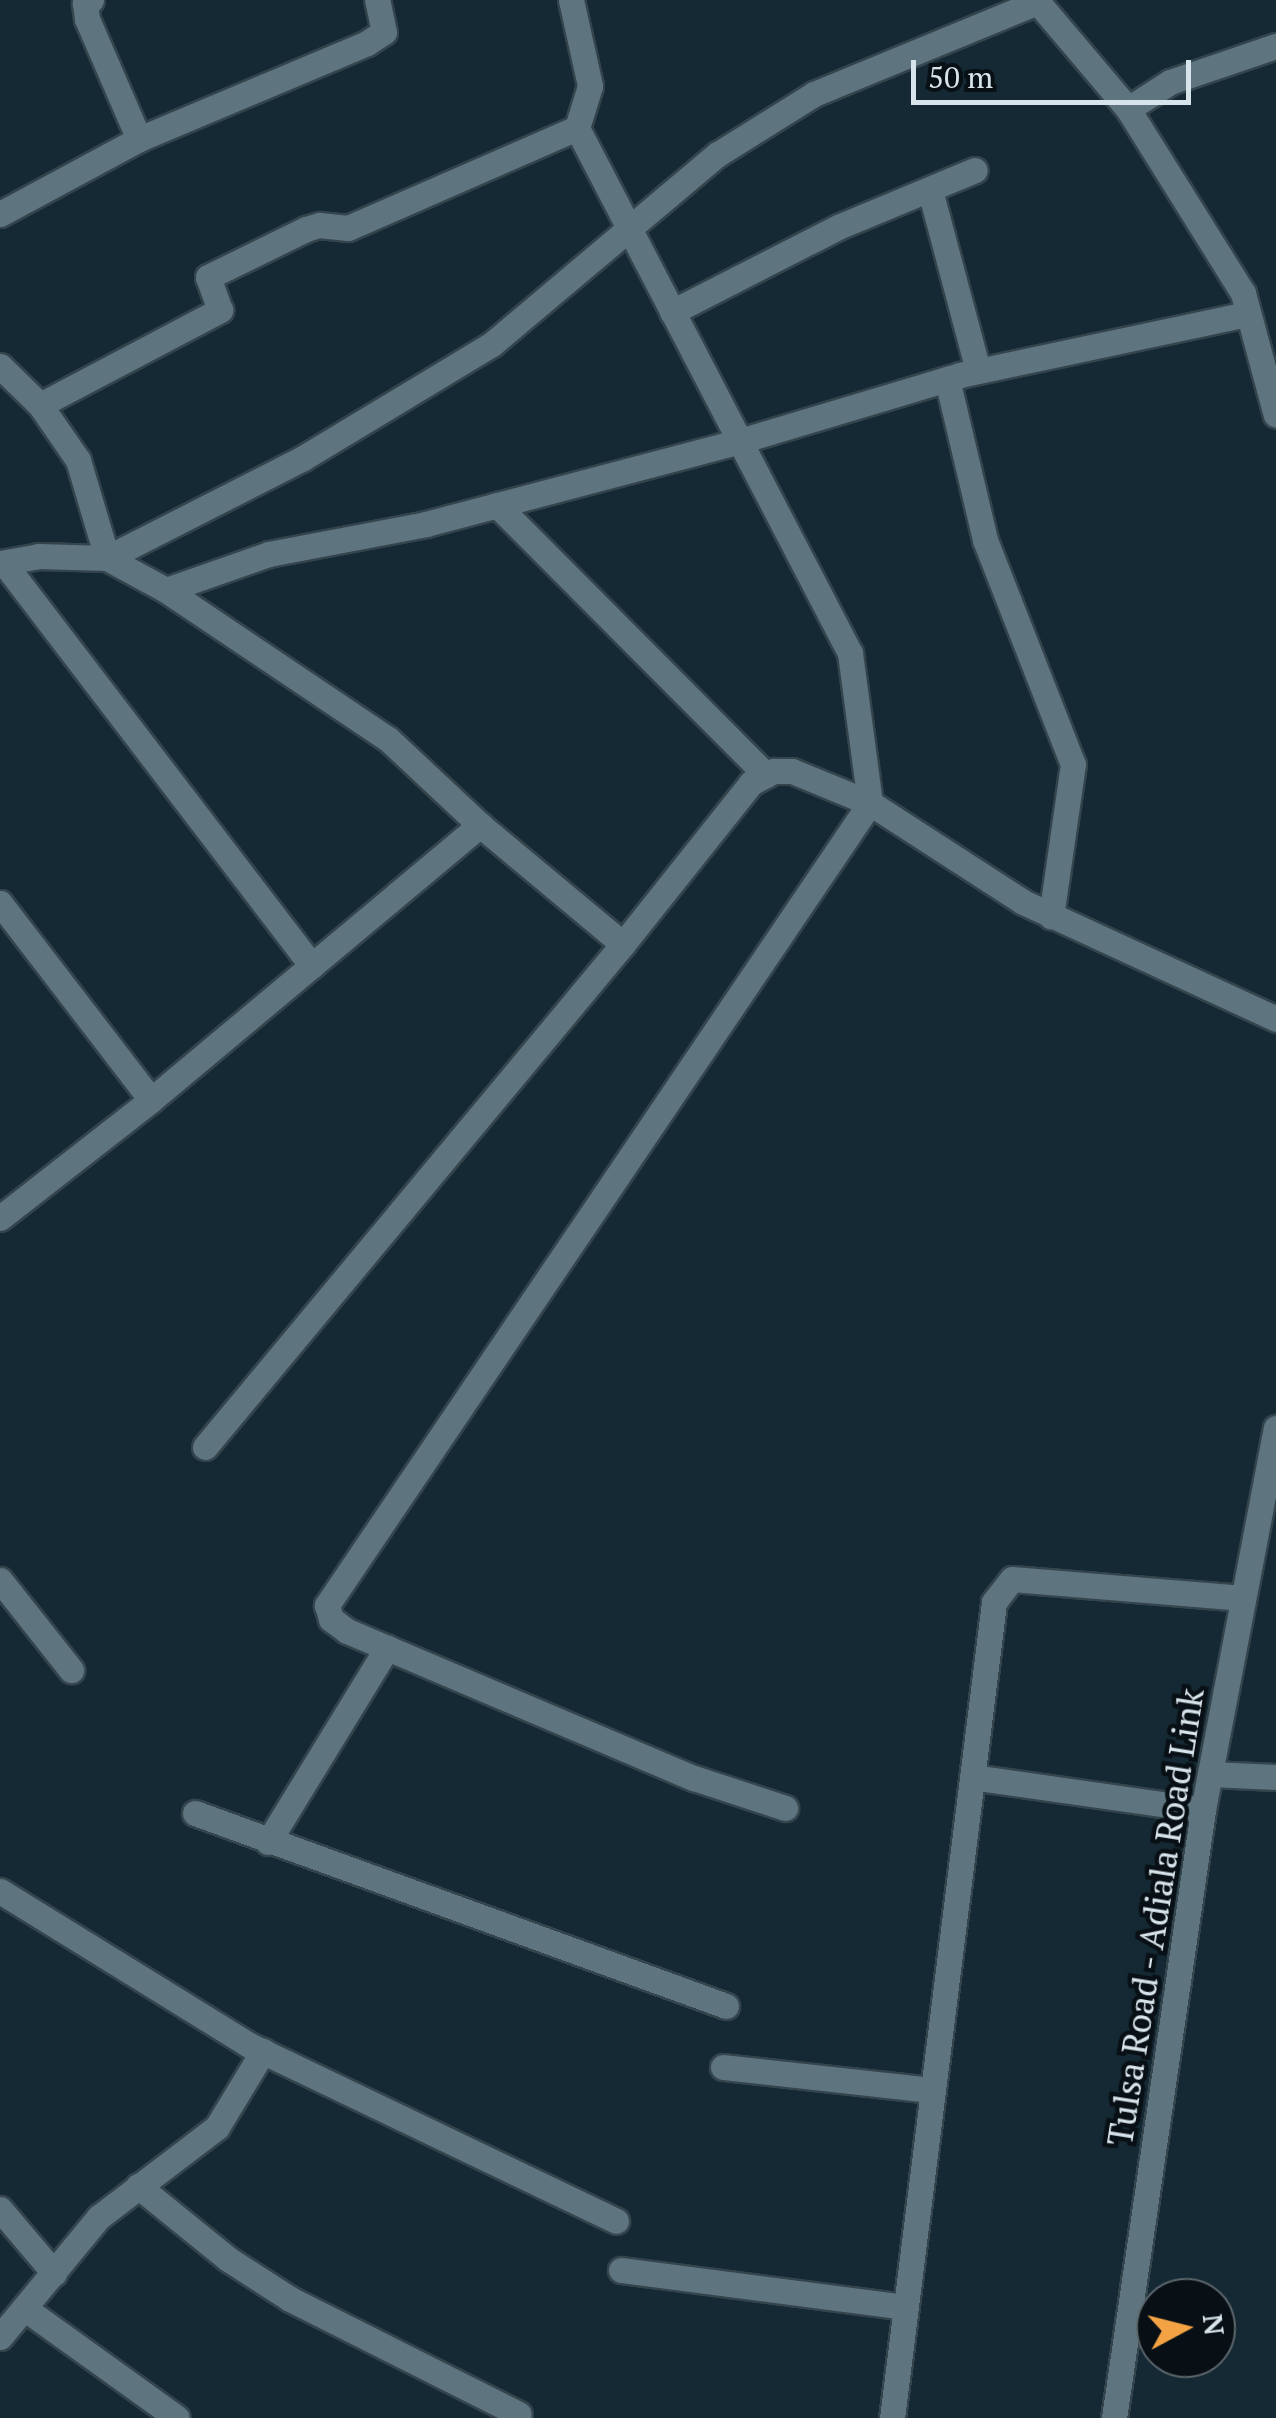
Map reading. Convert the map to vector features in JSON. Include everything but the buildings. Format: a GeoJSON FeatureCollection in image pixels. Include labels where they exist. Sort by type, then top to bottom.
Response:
{"type":"FeatureCollection","features":[{"type":"Feature","properties":{"kind":"street"},"geometry":{"type":"LineString","coordinates":[[91,0],[85,3],[88,19],[138,140]]}},
{"type":"Feature","properties":{"kind":"street"},"geometry":{"type":"LineString","coordinates":[[0,214],[138,140],[367,43],[384,32],[378,0]]}},
{"type":"Feature","properties":{"kind":"street"},"geometry":{"type":"LineString","coordinates":[[571,0],[590,86],[577,128],[850,653],[870,804],[327,1606],[331,1618],[347,1631],[694,1778],[785,1808]]}},
{"type":"Feature","properties":{"kind":"street"},"geometry":{"type":"LineString","coordinates":[[107,558],[303,458],[492,344],[718,154],[814,94],[1037,1],[1128,108],[1243,293],[1276,415]]}},
{"type":"Feature","properties":{"kind":"street"},"geometry":{"type":"LineString","coordinates":[[1128,108],[1170,82],[1276,46]]}},
{"type":"Feature","properties":{"kind":"street"},"geometry":{"type":"LineString","coordinates":[[40,405],[220,310],[208,277],[306,229],[319,224],[348,228],[577,128]]}},
{"type":"Feature","properties":{"kind":"street"},"geometry":{"type":"LineString","coordinates":[[672,312],[838,227],[975,170]]}},
{"type":"Feature","properties":{"kind":"street"},"geometry":{"type":"LineString","coordinates":[[930,190],[978,371]]}},
{"type":"Feature","properties":{"kind":"street"},"geometry":{"type":"LineString","coordinates":[[166,590],[269,554],[377,536],[737,442],[978,371],[1248,314]]}},
{"type":"Feature","properties":{"kind":"street"},"geometry":{"type":"LineString","coordinates":[[0,366],[40,405],[78,460],[107,558]]}},
{"type":"Feature","properties":{"kind":"street"},"geometry":{"type":"LineString","coordinates":[[947,379],[985,540],[1074,764],[1052,916]]}},
{"type":"Feature","properties":{"kind":"street"},"geometry":{"type":"LineString","coordinates":[[496,505],[766,775]]}},
{"type":"Feature","properties":{"kind":"street"},"geometry":{"type":"LineString","coordinates":[[312,966],[2,563],[38,556],[107,558],[166,590],[388,739],[480,825],[623,944]]}},
{"type":"Feature","properties":{"kind":"street"},"geometry":{"type":"LineString","coordinates":[[205,1447],[623,944],[751,783],[766,775],[792,770],[870,804],[1052,916],[1276,1019]]}},
{"type":"Feature","properties":{"kind":"street"},"geometry":{"type":"LineString","coordinates":[[0,1218],[151,1100],[480,825]]}},
{"type":"Feature","properties":{"kind":"street"},"geometry":{"type":"LineString","coordinates":[[0,903],[151,1100]]}},
{"type":"Feature","properties":{"kind":"street","name":"Tulsa Road - Adiala Road Link"},"geometry":{"type":"LineString","coordinates":[[1114,2418],[1203,1810],[1276,1428]]}},
{"type":"Feature","properties":{"kind":"street"},"geometry":{"type":"LineString","coordinates":[[892,2418],[994,1602],[1012,1579],[1243,1598]]}},
{"type":"Feature","properties":{"kind":"street"},"geometry":{"type":"LineString","coordinates":[[0,1580],[71,1670]]}},
{"type":"Feature","properties":{"kind":"street"},"geometry":{"type":"LineString","coordinates":[[268,1842],[387,1648]]}},
{"type":"Feature","properties":{"kind":"street"},"geometry":{"type":"LineString","coordinates":[[1210,1774],[1276,1777]]}},
{"type":"Feature","properties":{"kind":"street"},"geometry":{"type":"LineString","coordinates":[[972,1778],[1203,1810]]}},
{"type":"Feature","properties":{"kind":"street"},"geometry":{"type":"LineString","coordinates":[[195,1813],[726,2006]]}},
{"type":"Feature","properties":{"kind":"street"},"geometry":{"type":"LineString","coordinates":[[0,1891],[262,2051],[616,2221]]}},
{"type":"Feature","properties":{"kind":"street"},"geometry":{"type":"LineString","coordinates":[[0,2338],[99,2218],[218,2126],[262,2051]]}},
{"type":"Feature","properties":{"kind":"street"},"geometry":{"type":"LineString","coordinates":[[723,2066],[933,2090]]}},
{"type":"Feature","properties":{"kind":"street"},"geometry":{"type":"LineString","coordinates":[[138,2186],[228,2259],[290,2299],[519,2414]]}},
{"type":"Feature","properties":{"kind":"street"},"geometry":{"type":"LineString","coordinates":[[0,2209],[54,2273]]}},
{"type":"Feature","properties":{"kind":"street"},"geometry":{"type":"LineString","coordinates":[[621,2270],[906,2307]]}},
{"type":"Feature","properties":{"kind":"street"},"geometry":{"type":"LineString","coordinates":[[24,2308],[177,2418]]}}]}
